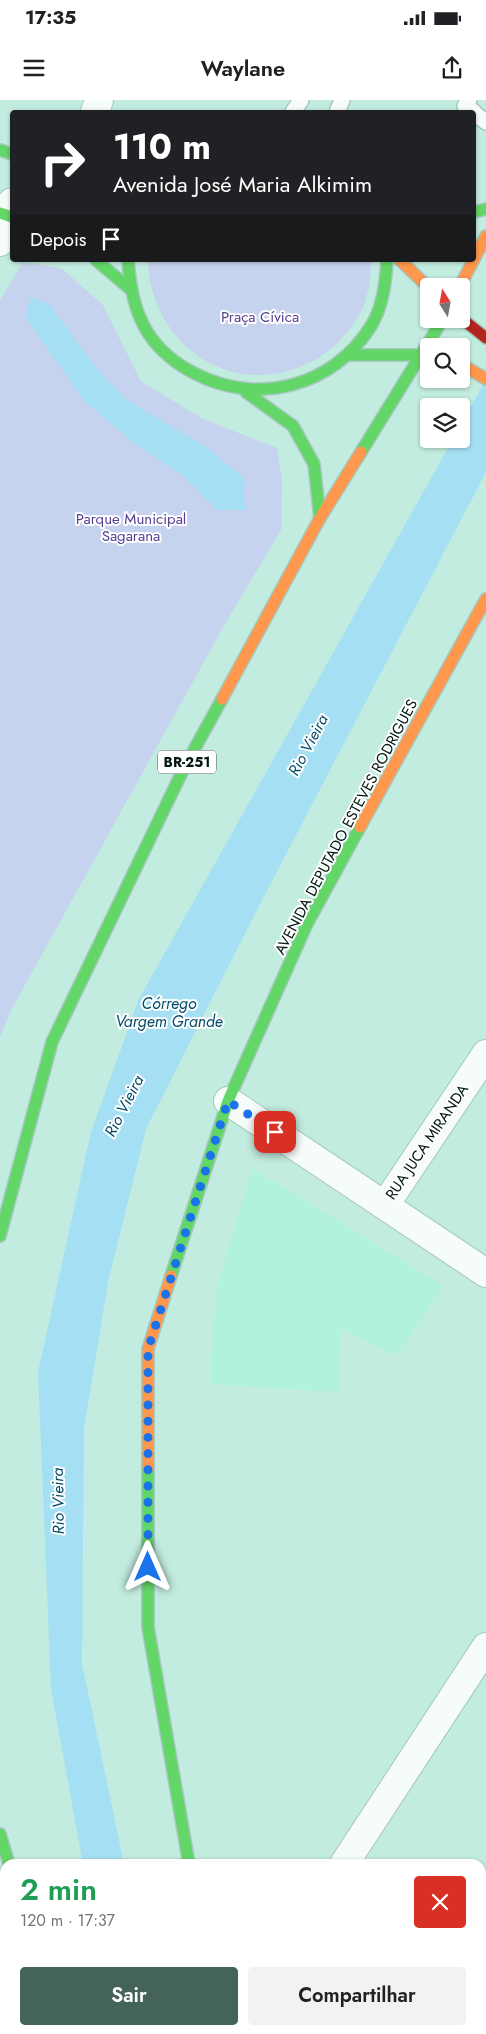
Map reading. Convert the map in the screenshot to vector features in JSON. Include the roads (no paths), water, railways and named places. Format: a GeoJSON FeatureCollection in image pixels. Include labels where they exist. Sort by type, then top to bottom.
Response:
{"type":"FeatureCollection","features":[{"type":"Feature","properties":{"kind":"main road"},"geometry":{"type":"LineString","coordinates":[[476,255],[486,236]]}},
{"type":"Feature","properties":{"kind":"main road"},"geometry":{"type":"LineString","coordinates":[[98,262],[130,289]]}},
{"type":"Feature","properties":{"kind":"main road"},"geometry":{"type":"LineString","coordinates":[[128,262],[130,289],[145,328],[171,360],[206,382],[246,392],[284,389],[318,377],[349,355],[373,324],[386,288],[387,262]]}},
{"type":"Feature","properties":{"kind":"main road"},"geometry":{"type":"LineString","coordinates":[[402,262],[420,279]]}},
{"type":"Feature","properties":{"kind":"main road"},"geometry":{"type":"LineString","coordinates":[[464,278],[472,262]]}},
{"type":"Feature","properties":{"kind":"main road"},"geometry":{"type":"LineString","coordinates":[[470,325],[484,336]]}},
{"type":"Feature","properties":{"kind":"main road"},"geometry":{"type":"LineString","coordinates":[[349,355],[420,355]]}},
{"type":"Feature","properties":{"kind":"main road","name":"BR-251"},"geometry":{"type":"LineString","coordinates":[[0,1236],[52,1042],[184,768],[320,518],[420,364]]}},
{"type":"Feature","properties":{"kind":"main road"},"geometry":{"type":"LineString","coordinates":[[470,369],[486,379]]}},
{"type":"Feature","properties":{"kind":"main road"},"geometry":{"type":"LineString","coordinates":[[246,392],[294,426],[314,464],[320,518]]}},
{"type":"Feature","properties":{"kind":"main road","name":"AVENIDA DEPUTADO ESTEVES RODRIGUES"},"geometry":{"type":"LineString","coordinates":[[188,1859],[148,1626],[148,1349],[228,1101],[307,924],[486,599]]}},
{"type":"Feature","properties":{"kind":"main road"},"geometry":{"type":"LineString","coordinates":[[0,1834],[8,1859]]}},
{"type":"Feature","properties":{"kind":"street"},"geometry":{"type":"LineString","coordinates":[[0,242],[8,212]]}},
{"type":"Feature","properties":{"kind":"street","name":"RUA JUCA MIRANDA"},"geometry":{"type":"LineString","coordinates":[[385,1205],[486,1054]]}},
{"type":"Feature","properties":{"kind":"street"},"geometry":{"type":"LineString","coordinates":[[228,1101],[486,1273]]}},
{"type":"Feature","properties":{"kind":"street"},"geometry":{"type":"LineString","coordinates":[[347,1859],[486,1647]]}},
{"type":"Feature","properties":{"kind":"lane"},"geometry":{"type":"LineString","coordinates":[[476,114],[486,122]]}},
{"type":"Feature","properties":{"kind":"water"},"geometry":{"type":"Polygon","coordinates":[[[30,297],[49,304],[98,370],[127,400],[206,447],[245,479],[243,498],[247,510],[217,510],[182,475],[135,444],[83,400],[26,317],[30,297]]]}},
{"type":"Feature","properties":{"kind":"water","name":"Córrego Vargem Grande"},"geometry":{"type":"Polygon","coordinates":[[[486,380],[486,472],[261,902],[146,1129],[108,1282],[84,1429],[82,1663],[123,1859],[82,1859],[51,1689],[38,1372],[91,1132],[139,999],[448,448],[470,448],[470,408],[486,380]]]}},
{"type":"Feature","properties":{"kind":"park label","name":"Praça Cívica"},"geometry":{"type":"Point","coordinates":[260,317]}},
{"type":"Feature","properties":{"kind":"park label","name":"Parque Municipal Sagarana"},"geometry":{"type":"Point","coordinates":[131,528]}},
{"type":"Feature","properties":{"kind":"water label","name":"Rio Vieira"},"geometry":{"type":"Point","coordinates":[308,745]}},
{"type":"Feature","properties":{"kind":"water label","name":"Rio Vieira"},"geometry":{"type":"Point","coordinates":[124,1106]}},
{"type":"Feature","properties":{"kind":"water label","name":"Rio Vieira"},"geometry":{"type":"Point","coordinates":[58,1501]}}]}
